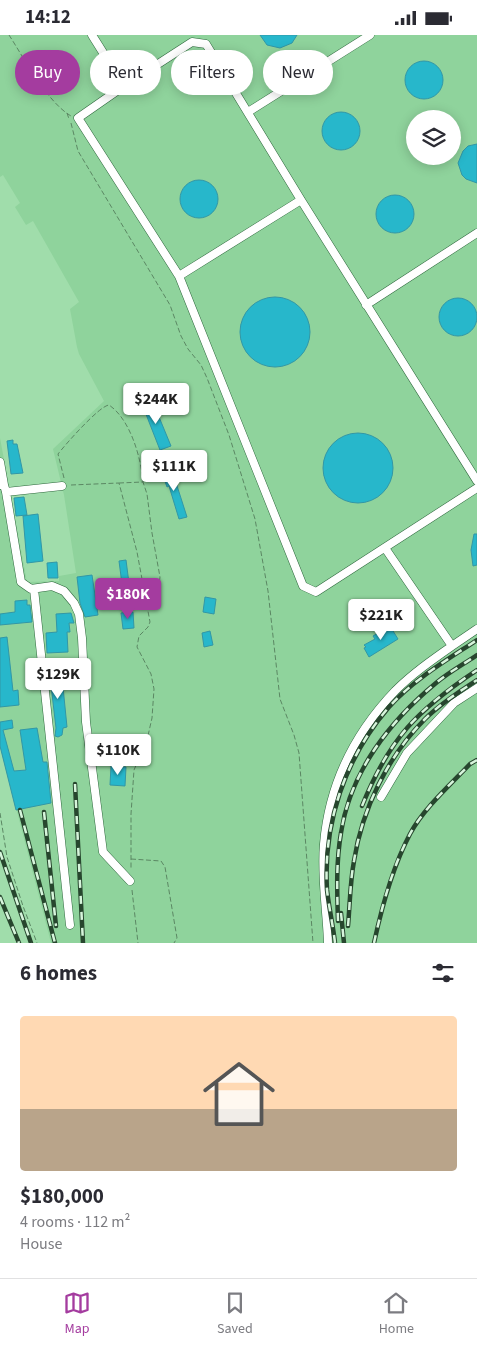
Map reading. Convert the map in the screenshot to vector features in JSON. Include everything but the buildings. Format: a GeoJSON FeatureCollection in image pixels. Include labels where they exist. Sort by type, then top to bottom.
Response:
{"type":"FeatureCollection","features":[{"type":"Feature","properties":{"kind":"street"},"geometry":{"type":"LineString","coordinates":[[92,35],[101,50]]}},
{"type":"Feature","properties":{"kind":"street"},"geometry":{"type":"LineString","coordinates":[[248,112],[370,35]]}},
{"type":"Feature","properties":{"kind":"street"},"geometry":{"type":"LineString","coordinates":[[161,62],[192,42],[206,44],[366,305],[477,481]]}},
{"type":"Feature","properties":{"kind":"street"},"geometry":{"type":"LineString","coordinates":[[111,95],[78,118],[179,276],[303,586],[316,593],[477,488]]}},
{"type":"Feature","properties":{"kind":"street"},"geometry":{"type":"LineString","coordinates":[[179,276],[301,200]]}},
{"type":"Feature","properties":{"kind":"street"},"geometry":{"type":"LineString","coordinates":[[366,305],[477,233]]}},
{"type":"Feature","properties":{"kind":"street"},"geometry":{"type":"LineString","coordinates":[[0,462],[21,582],[31,589],[52,586],[64,591],[74,603],[79,614],[86,722],[102,852],[130,881]]}},
{"type":"Feature","properties":{"kind":"street"},"geometry":{"type":"LineString","coordinates":[[3,487],[64,486]]}},
{"type":"Feature","properties":{"kind":"street"},"geometry":{"type":"LineString","coordinates":[[385,548],[452,646]]}},
{"type":"Feature","properties":{"kind":"street"},"geometry":{"type":"LineString","coordinates":[[34,589],[70,925]]}},
{"type":"Feature","properties":{"kind":"street"},"geometry":{"type":"LineString","coordinates":[[328,943],[324,844],[339,774],[349,752],[380,708],[396,690],[420,669],[477,629]]}},
{"type":"Feature","properties":{"kind":"street"},"geometry":{"type":"LineString","coordinates":[[381,797],[407,753],[449,708],[477,688]]}},
{"type":"Feature","properties":{"kind":"path"},"geometry":{"type":"LineString","coordinates":[[8,35],[45,90],[66,113],[71,123],[78,151],[170,305],[181,336],[201,365],[236,454],[255,519],[268,591],[280,699],[299,753],[313,943]]}},
{"type":"Feature","properties":{"kind":"path"},"geometry":{"type":"LineString","coordinates":[[66,113],[78,118]]}},
{"type":"Feature","properties":{"kind":"path"},"geometry":{"type":"LineString","coordinates":[[143,482],[64,486],[58,454],[104,406],[109,405],[117,410],[124,419],[135,446],[147,494],[160,577],[159,585],[147,607]]}},
{"type":"Feature","properties":{"kind":"path"},"geometry":{"type":"LineString","coordinates":[[119,483],[137,553],[150,622],[148,627],[139,636],[137,647],[150,674],[154,689],[152,718],[147,740],[134,770],[131,814],[130,881],[138,943]]}},
{"type":"Feature","properties":{"kind":"path"},"geometry":{"type":"LineString","coordinates":[[0,813],[7,857],[23,906],[38,943]]}},
{"type":"Feature","properties":{"kind":"path"},"geometry":{"type":"LineString","coordinates":[[130,859],[161,861],[165,867],[177,938],[174,943]]}},
{"type":"Feature","properties":{"kind":"shaded area"},"geometry":{"type":"Polygon","coordinates":[[[0,35],[477,35],[477,943],[51,943],[0,746],[0,438],[27,582],[59,581],[59,576],[76,573],[64,495],[53,449],[104,401],[77,347],[70,309],[79,302],[33,221],[26,225],[15,207],[20,203],[3,175],[0,177],[0,35]]]}},
{"type":"Feature","properties":{"kind":"railway"},"geometry":{"type":"LineString","coordinates":[[335,943],[327,890],[329,840],[333,816],[349,770],[360,748],[374,727],[398,697],[431,671],[477,640]]}},
{"type":"Feature","properties":{"kind":"railway"},"geometry":{"type":"LineString","coordinates":[[338,921],[339,844],[353,789],[363,769],[388,731],[403,714],[441,679],[477,655]]}},
{"type":"Feature","properties":{"kind":"railway"},"geometry":{"type":"LineString","coordinates":[[362,806],[383,762],[407,728],[421,713],[477,670]]}},
{"type":"Feature","properties":{"kind":"railway"},"geometry":{"type":"LineString","coordinates":[[348,926],[352,877],[358,841],[370,803],[388,766],[399,749],[431,713],[477,680]]}},
{"type":"Feature","properties":{"kind":"railway"},"geometry":{"type":"LineString","coordinates":[[374,943],[388,887],[410,834],[422,815],[438,797],[470,764],[477,760]]}},
{"type":"Feature","properties":{"kind":"railway"},"geometry":{"type":"LineString","coordinates":[[75,784],[83,943]]}},
{"type":"Feature","properties":{"kind":"railway"},"geometry":{"type":"LineString","coordinates":[[20,810],[55,943]]}},
{"type":"Feature","properties":{"kind":"railway"},"geometry":{"type":"LineString","coordinates":[[44,812],[56,926]]}},
{"type":"Feature","properties":{"kind":"railway"},"geometry":{"type":"LineString","coordinates":[[0,852],[31,943]]}},
{"type":"Feature","properties":{"kind":"railway"},"geometry":{"type":"LineString","coordinates":[[0,897],[19,943]]}},
{"type":"Feature","properties":{"kind":"railway"},"geometry":{"type":"LineString","coordinates":[[341,913],[344,943]]}}]}
